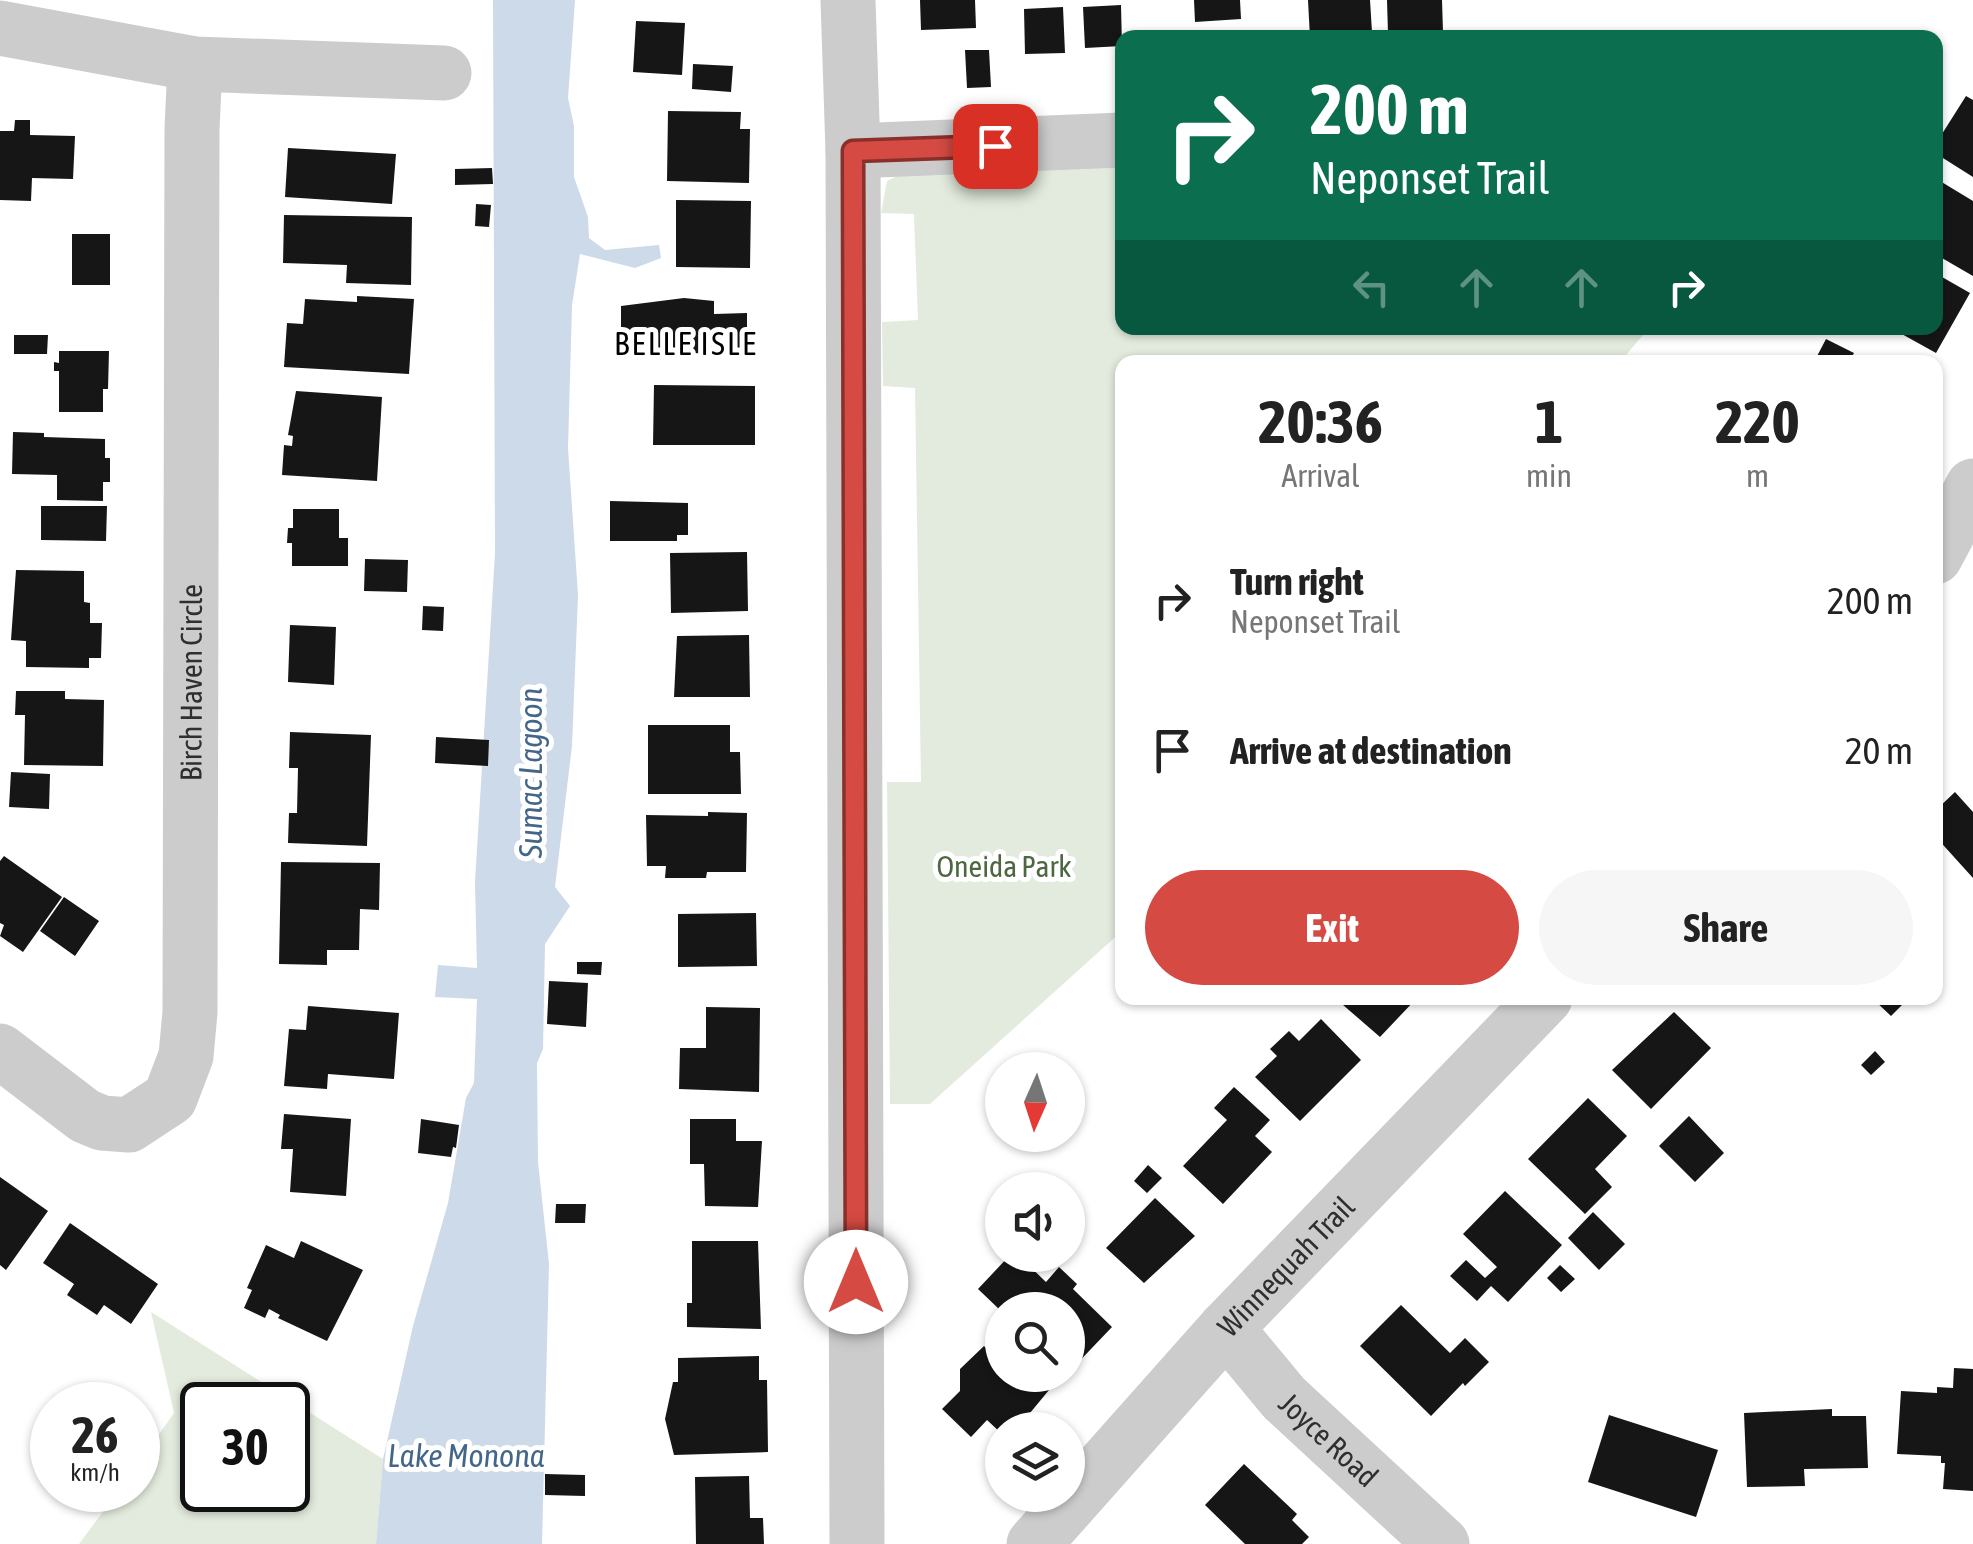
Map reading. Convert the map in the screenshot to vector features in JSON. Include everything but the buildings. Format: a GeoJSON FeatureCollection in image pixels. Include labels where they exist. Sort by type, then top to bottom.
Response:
{"type":"FeatureCollection","features":[{"type":"Feature","properties":{"kind":"street"},"geometry":{"type":"LineString","coordinates":[[848,0],[853,151],[858,1544]]}},
{"type":"Feature","properties":{"kind":"street"},"geometry":{"type":"LineString","coordinates":[[0,28],[195,64],[444,73]]}},
{"type":"Feature","properties":{"kind":"street","name":"Birch Haven Circle"},"geometry":{"type":"LineString","coordinates":[[0,1052],[85,1116],[102,1123],[129,1125],[170,1098],[186,1056],[190,1012],[195,64]]}},
{"type":"Feature","properties":{"kind":"street"},"geometry":{"type":"LineString","coordinates":[[853,151],[1115,140]]}},
{"type":"Feature","properties":{"kind":"street"},"geometry":{"type":"LineString","coordinates":[[1943,542],[1973,486]]}},
{"type":"Feature","properties":{"kind":"street","name":"Winnequah Trail"},"geometry":{"type":"LineString","coordinates":[[1034,1544],[1226,1328],[1538,1005]]}},
{"type":"Feature","properties":{"kind":"street","name":"Joyce Road"},"geometry":{"type":"LineString","coordinates":[[1226,1328],[1284,1398],[1442,1544]]}},
{"type":"Feature","properties":{"kind":"green space","name":"Oneida Park"},"geometry":{"type":"Polygon","coordinates":[[[1115,164],[1115,335],[1643,335],[1626,355],[1115,355],[1115,937],[930,1104],[890,1104],[887,782],[921,782],[915,388],[883,386],[882,322],[918,320],[914,214],[881,213],[887,181],[912,168],[1115,164]]]}},
{"type":"Feature","properties":{"kind":"green space"},"geometry":{"type":"Polygon","coordinates":[[[151,1312],[261,1382],[180,1382],[180,1512],[310,1512],[310,1413],[383,1459],[376,1544],[79,1544],[103,1512],[160,1512],[160,1433],[174,1413],[151,1312]]]}},
{"type":"Feature","properties":{"kind":"water","name":"Lake Monona"},"geometry":{"type":"Polygon","coordinates":[[[493,0],[575,0],[568,98],[574,126],[574,177],[588,217],[589,238],[605,250],[659,245],[661,258],[635,268],[580,254],[572,305],[568,448],[578,595],[572,746],[555,887],[570,906],[545,944],[543,1049],[537,1063],[538,1162],[549,1264],[542,1544],[376,1544],[383,1459],[413,1326],[448,1203],[466,1098],[474,1083],[477,999],[435,997],[438,965],[477,968],[475,882],[495,553],[493,0]]]}},
{"type":"Feature","properties":{"kind":"district","name":"BELLE ISLE"},"geometry":{"type":"Point","coordinates":[686,343]}},
{"type":"Feature","properties":{"kind":"route"},"geometry":{"type":"LineString","coordinates":[[856,1282],[853,151],[995,146]]}},
{"type":"Feature","properties":{"kind":"water label","name":"Sumac Lagoon"},"geometry":{"type":"Point","coordinates":[530,773]}}]}
